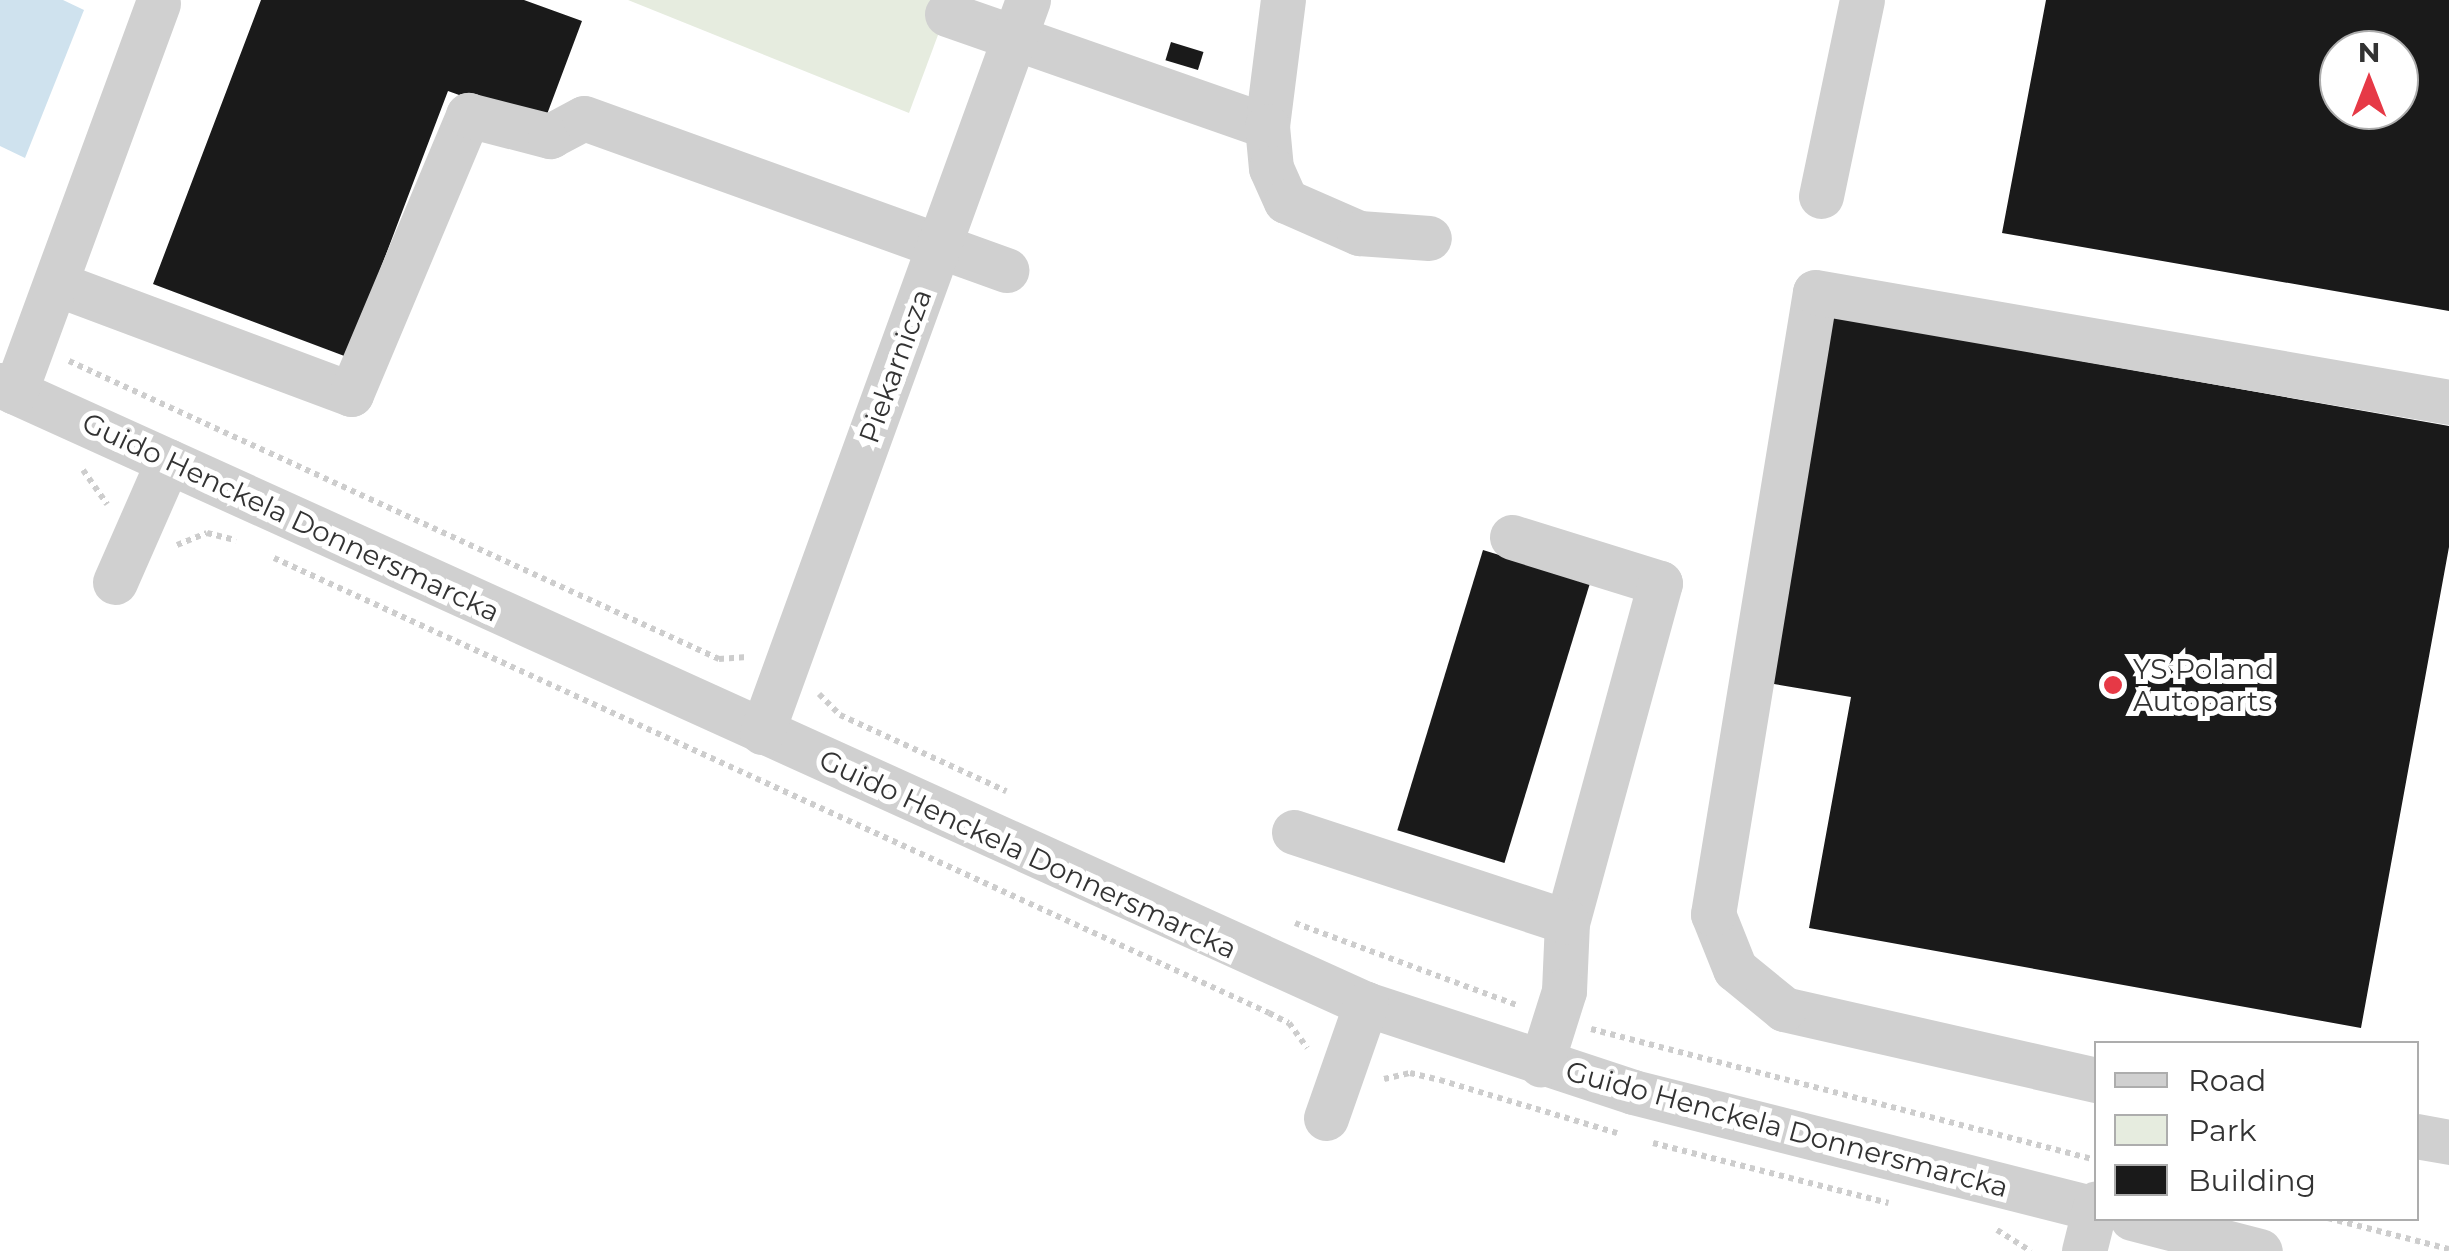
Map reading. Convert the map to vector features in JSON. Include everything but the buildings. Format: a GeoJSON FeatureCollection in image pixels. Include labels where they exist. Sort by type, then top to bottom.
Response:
{"type":"FeatureCollection","features":[{"type":"Feature","properties":{"kind":"street"},"geometry":{"type":"LineString","coordinates":[[1283,0],[1267,126],[1271,168],[1286,201],[1359,233],[1429,238]]}},
{"type":"Feature","properties":{"kind":"street"},"geometry":{"type":"LineString","coordinates":[[1821,196],[1862,0]]}},
{"type":"Feature","properties":{"kind":"street"},"geometry":{"type":"LineString","coordinates":[[8,388],[34,345],[158,4]]}},
{"type":"Feature","properties":{"kind":"street"},"geometry":{"type":"LineString","coordinates":[[946,14],[1021,18],[1267,126]]}},
{"type":"Feature","properties":{"kind":"street","name":"Piekarnicza"},"geometry":{"type":"LineString","coordinates":[[762,732],[1021,18]]}},
{"type":"Feature","properties":{"kind":"street"},"geometry":{"type":"LineString","coordinates":[[57,284],[350,394],[468,114],[550,136],[584,118],[1007,270]]}},
{"type":"Feature","properties":{"kind":"street"},"geometry":{"type":"LineString","coordinates":[[2094,1080],[1784,1009],[1735,968],[1713,914],[1815,292],[2449,402]]}},
{"type":"Feature","properties":{"kind":"street","name":"Guido Henckela Donnersmarcka"},"geometry":{"type":"LineString","coordinates":[[8,388],[1366,1004],[1541,1064],[2094,1216]]}},
{"type":"Feature","properties":{"kind":"street"},"geometry":{"type":"LineString","coordinates":[[115,582],[168,461]]}},
{"type":"Feature","properties":{"kind":"street"},"geometry":{"type":"LineString","coordinates":[[1512,537],[1660,583],[1566,922],[1564,991],[1541,1064]]}},
{"type":"Feature","properties":{"kind":"street"},"geometry":{"type":"LineString","coordinates":[[1294,832],[1566,922]]}},
{"type":"Feature","properties":{"kind":"street"},"geometry":{"type":"LineString","coordinates":[[1326,1118],[1366,1004]]}},
{"type":"Feature","properties":{"kind":"street"},"geometry":{"type":"LineString","coordinates":[[2419,1137],[2449,1142]]}},
{"type":"Feature","properties":{"kind":"street","name":"Guido Henckela Donnersmarcka"},"geometry":{"type":"LineString","coordinates":[[2115,1221],[2260,1251]]}},
{"type":"Feature","properties":{"kind":"path"},"geometry":{"type":"LineString","coordinates":[[34,345],[719,659],[753,656]]}},
{"type":"Feature","properties":{"kind":"path"},"geometry":{"type":"LineString","coordinates":[[809,684],[840,714],[1015,796]]}},
{"type":"Feature","properties":{"kind":"path"},"geometry":{"type":"LineString","coordinates":[[1276,914],[1379,958],[1556,1018],[2094,1159]]}},
{"type":"Feature","properties":{"kind":"path"},"geometry":{"type":"LineString","coordinates":[[2340,1221],[2449,1249]]}},
{"type":"Feature","properties":{"kind":"green space"},"geometry":{"type":"Polygon","coordinates":[[[628,0],[951,0],[909,113],[628,0]]]}},
{"type":"Feature","properties":{"kind":"water"},"geometry":{"type":"Polygon","coordinates":[[[0,0],[63,0],[84,10],[25,158],[0,146],[0,0]]]}},
{"type":"Feature","properties":{"kind":"place","name":"YS Poland Autoparts"},"geometry":{"type":"Point","coordinates":[2113,685]}}]}
